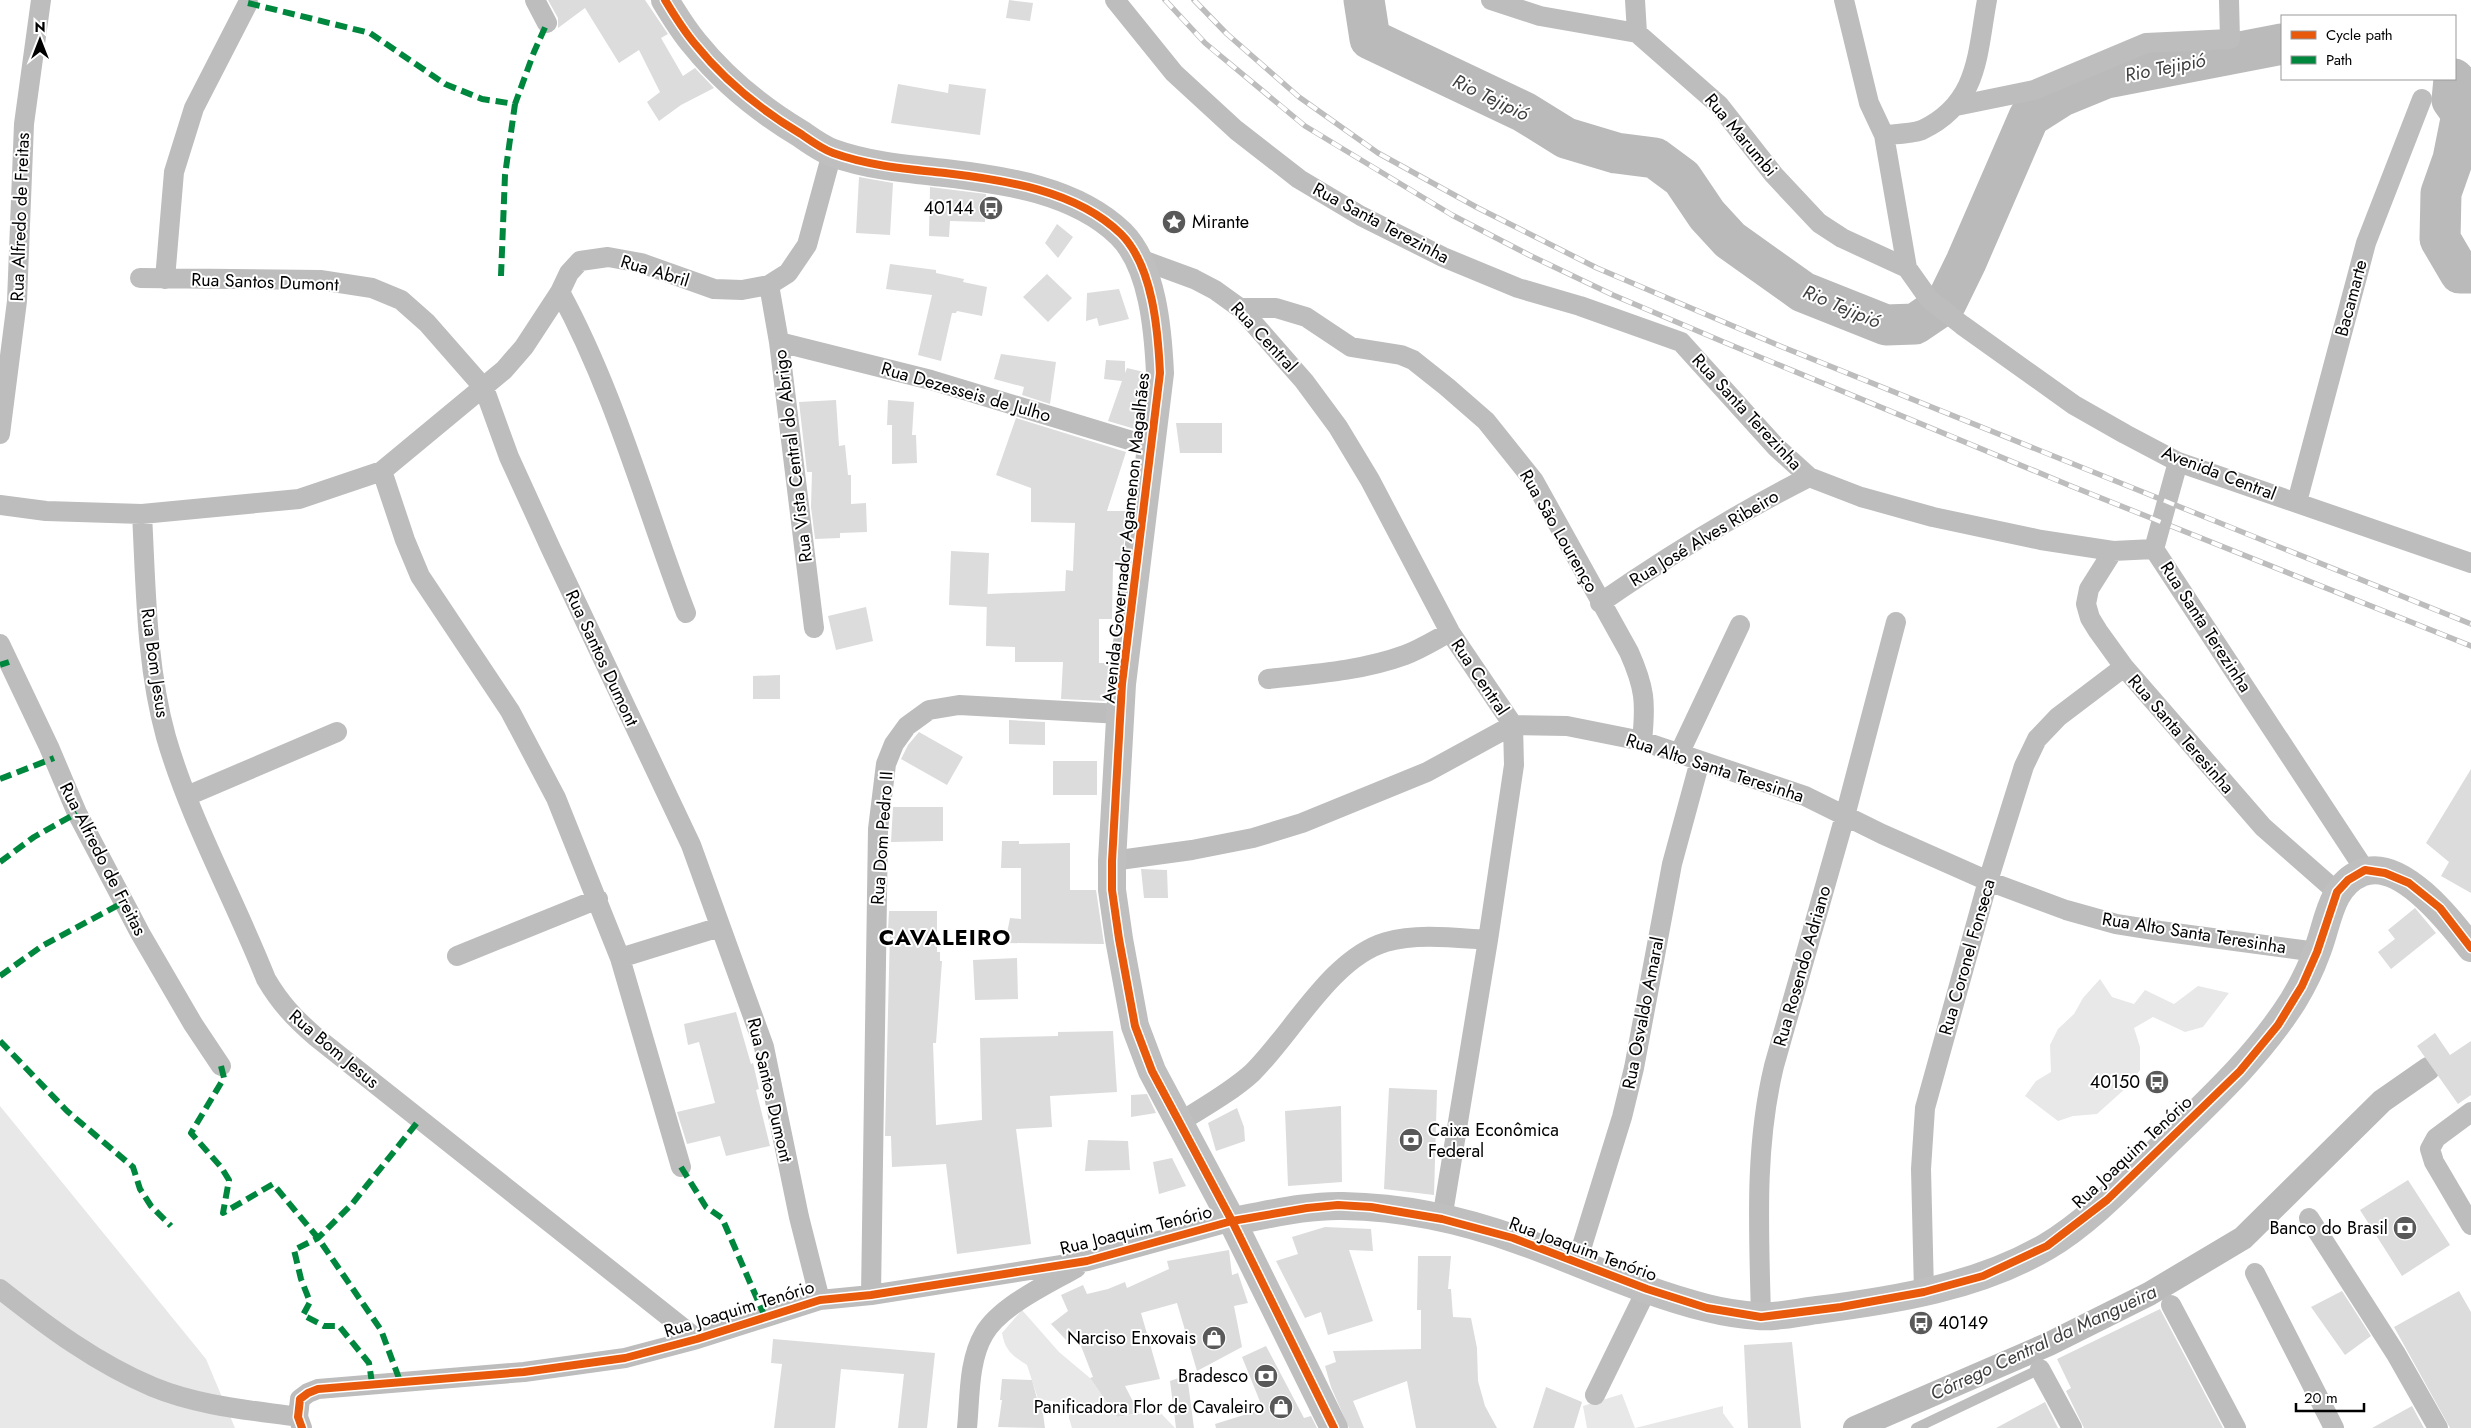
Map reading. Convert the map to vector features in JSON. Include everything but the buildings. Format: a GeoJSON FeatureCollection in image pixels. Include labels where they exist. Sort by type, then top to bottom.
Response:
{"type":"FeatureCollection","features":[{"type":"Feature","properties":{"kind":"main road","name":"Avenida Governador Agamenon Magalhães"},"geometry":{"type":"LineString","coordinates":[[665,0],[694,44],[733,85],[782,123],[832,153],[861,161],[901,168],[1011,183],[1056,195],[1102,219],[1122,235],[1137,258],[1151,293],[1158,330],[1160,374],[1122,684],[1112,860],[1112,890],[1119,939],[1135,1026],[1152,1070],[1232,1221],[1334,1428]]}},
{"type":"Feature","properties":{"kind":"main road","name":"Rua Joaquim Tenório"},"geometry":{"type":"LineString","coordinates":[[1232,1221],[1306,1208],[1338,1206],[1371,1207],[1442,1219],[1513,1238],[1647,1289],[1707,1308],[1761,1317],[1841,1307],[1924,1292],[1982,1276],[2047,1246],[2107,1200],[2240,1071],[2278,1025],[2302,986],[2317,952],[2337,892],[2348,880],[2365,870]]}},
{"type":"Feature","properties":{"kind":"main road"},"geometry":{"type":"LineString","coordinates":[[2365,870],[2385,872],[2408,883],[2440,908],[2471,948]]}},
{"type":"Feature","properties":{"kind":"street","name":"Rua Alfredo de Freitas"},"geometry":{"type":"LineString","coordinates":[[0,434],[17,301],[24,124],[41,0]]}},
{"type":"Feature","properties":{"kind":"street"},"geometry":{"type":"LineString","coordinates":[[535,0],[547,23]]}},
{"type":"Feature","properties":{"kind":"street","name":"Rua Santa Terezinha"},"geometry":{"type":"LineString","coordinates":[[1115,0],[1174,74],[1236,130],[1300,179],[1362,216],[1443,257],[1518,288],[1580,306],[1681,342],[1776,447],[1809,477],[1861,497],[1933,517],[2041,540],[2113,551],[2154,548],[2365,870]]}},
{"type":"Feature","properties":{"kind":"street"},"geometry":{"type":"LineString","coordinates":[[1491,0],[1540,16],[1637,33],[1634,0]]}},
{"type":"Feature","properties":{"kind":"street"},"geometry":{"type":"LineString","coordinates":[[1844,0],[1869,104],[1884,135],[1908,268]]}},
{"type":"Feature","properties":{"kind":"street"},"geometry":{"type":"LineString","coordinates":[[1884,135],[1920,130],[1961,101],[1975,67],[1987,0]]}},
{"type":"Feature","properties":{"kind":"street"},"geometry":{"type":"LineString","coordinates":[[1956,106],[2034,90],[2146,44],[2230,39],[2228,0]]}},
{"type":"Feature","properties":{"kind":"street"},"geometry":{"type":"LineString","coordinates":[[165,279],[174,172],[194,108],[248,3]]}},
{"type":"Feature","properties":{"kind":"street","name":"Rua Marumbi"},"geometry":{"type":"LineString","coordinates":[[1637,33],[1719,105],[1774,175],[1819,223],[1842,238],[1908,268]]}},
{"type":"Feature","properties":{"kind":"street","name":"Bacamarte"},"geometry":{"type":"LineString","coordinates":[[2297,502],[2366,243],[2422,99]]}},
{"type":"Feature","properties":{"kind":"street"},"geometry":{"type":"LineString","coordinates":[[769,285],[788,273],[806,245],[832,153]]}},
{"type":"Feature","properties":{"kind":"street","name":"Rua Abril"},"geometry":{"type":"LineString","coordinates":[[0,504],[46,511],[142,514],[299,499],[382,470],[484,388],[524,347],[560,292],[569,273],[580,261],[608,257],[641,263],[714,290],[742,290],[769,285]]}},
{"type":"Feature","properties":{"kind":"street","name":"Rua Central"},"geometry":{"type":"LineString","coordinates":[[1137,258],[1194,279],[1215,290],[1240,308],[1304,381],[1338,427],[1370,480],[1450,632],[1513,725],[1514,765],[1488,940],[1442,1219]]}},
{"type":"Feature","properties":{"kind":"street","name":"Avenida Central"},"geometry":{"type":"LineString","coordinates":[[1908,268],[1930,299],[1962,325],[2074,405],[2178,462],[2471,563]]}},
{"type":"Feature","properties":{"kind":"street","name":"Rua Santos Dumont"},"geometry":{"type":"LineString","coordinates":[[140,278],[320,280],[372,288],[402,300],[421,317],[484,388],[510,458],[547,541],[691,845],[764,1047],[799,1217],[820,1300]]}},
{"type":"Feature","properties":{"kind":"street","name":"Rua Vista Central do Abrigo"},"geometry":{"type":"LineString","coordinates":[[769,285],[779,342],[814,628]]}},
{"type":"Feature","properties":{"kind":"street"},"geometry":{"type":"LineString","coordinates":[[560,292],[582,332],[629,449],[653,526],[686,613]]}},
{"type":"Feature","properties":{"kind":"street","name":"Rua São Lourenço"},"geometry":{"type":"LineString","coordinates":[[1240,308],[1276,308],[1297,314],[1306,317],[1351,347],[1402,355],[1413,360],[1441,381],[1486,421],[1534,481],[1629,652],[1641,677],[1646,700],[1642,741]]}},
{"type":"Feature","properties":{"kind":"street","name":"Rua Dezesseis de Julho"},"geometry":{"type":"LineString","coordinates":[[779,342],[931,380],[1152,447]]}},
{"type":"Feature","properties":{"kind":"street"},"geometry":{"type":"LineString","coordinates":[[2154,548],[2178,462]]}},
{"type":"Feature","properties":{"kind":"street"},"geometry":{"type":"LineString","coordinates":[[382,470],[405,540],[420,576],[510,711],[535,755],[556,798],[620,958],[681,1167]]}},
{"type":"Feature","properties":{"kind":"street","name":"Rua José Alves Ribeiro"},"geometry":{"type":"LineString","coordinates":[[1600,602],[1669,556],[1754,505],[1809,477]]}},
{"type":"Feature","properties":{"kind":"street","name":"Rua Bom Jesus"},"geometry":{"type":"LineString","coordinates":[[142,514],[153,671],[166,737],[187,796],[266,979],[278,1000],[294,1018],[697,1339]]}},
{"type":"Feature","properties":{"kind":"street","name":"Rua Santa Teresinha"},"geometry":{"type":"LineString","coordinates":[[2113,551],[2089,589],[2086,604],[2090,618],[2098,631],[2124,667],[2263,827],[2337,892]]}},
{"type":"Feature","properties":{"kind":"street","name":"Rua Rosendo Adriano"},"geometry":{"type":"LineString","coordinates":[[1761,1317],[1758,1194],[1764,1106],[1845,816],[1896,622]]}},
{"type":"Feature","properties":{"kind":"street"},"geometry":{"type":"LineString","coordinates":[[1680,754],[1740,625]]}},
{"type":"Feature","properties":{"kind":"street"},"geometry":{"type":"LineString","coordinates":[[1268,679],[1376,664],[1406,655],[1450,632]]}},
{"type":"Feature","properties":{"kind":"street","name":"Rua Alfredo de Freitas"},"geometry":{"type":"LineString","coordinates":[[0,644],[49,746],[78,813],[140,933],[193,1024],[221,1066]]}},
{"type":"Feature","properties":{"kind":"street","name":"Rua Coronel Fonseca"},"geometry":{"type":"LineString","coordinates":[[1924,1292],[1920,1169],[1925,1108],[1988,881],[2024,766],[2038,739],[2058,717],[2124,667]]}},
{"type":"Feature","properties":{"kind":"street","name":"Rua Dom Pedro II"},"geometry":{"type":"LineString","coordinates":[[871,1295],[878,829],[886,764],[894,744],[907,726],[930,710],[959,705],[1121,714]]}},
{"type":"Feature","properties":{"kind":"street","name":"Rua Alto Santa Teresinha"},"geometry":{"type":"LineString","coordinates":[[1112,860],[1200,848],[1253,838],[1302,823],[1427,772],[1513,725],[1567,726],[1642,741],[1805,796],[1988,881],[2066,910],[2116,924],[2317,952]]}},
{"type":"Feature","properties":{"kind":"street"},"geometry":{"type":"LineString","coordinates":[[187,796],[337,732]]}},
{"type":"Feature","properties":{"kind":"street","name":"Rua Osvaldo Amaral"},"geometry":{"type":"LineString","coordinates":[[1577,1262],[1624,1108],[1634,1068],[1672,864],[1700,761]]}},
{"type":"Feature","properties":{"kind":"street"},"geometry":{"type":"LineString","coordinates":[[457,956],[598,899]]}},
{"type":"Feature","properties":{"kind":"street"},"geometry":{"type":"LineString","coordinates":[[620,958],[720,927]]}},
{"type":"Feature","properties":{"kind":"street"},"geometry":{"type":"LineString","coordinates":[[1180,1122],[1218,1098],[1251,1073],[1345,965],[1366,950],[1386,942],[1412,938],[1445,937],[1488,940]]}},
{"type":"Feature","properties":{"kind":"street"},"geometry":{"type":"LineString","coordinates":[[2471,1112],[2436,1138],[2430,1149],[2434,1162],[2471,1225]]}},
{"type":"Feature","properties":{"kind":"street"},"geometry":{"type":"LineString","coordinates":[[2309,1218],[2396,1354],[2438,1428]]}},
{"type":"Feature","properties":{"kind":"street","name":"Rua Joaquim Tenório"},"geometry":{"type":"LineString","coordinates":[[300,1415],[308,1393],[318,1389],[524,1372],[625,1358],[697,1339],[820,1300],[871,1295],[1087,1261],[1232,1221]]}},
{"type":"Feature","properties":{"kind":"street"},"geometry":{"type":"LineString","coordinates":[[967,1428],[976,1354],[984,1334],[1003,1314],[1034,1292],[1087,1261]]}},
{"type":"Feature","properties":{"kind":"street"},"geometry":{"type":"LineString","coordinates":[[2255,1273],[2334,1428]]}},
{"type":"Feature","properties":{"kind":"street"},"geometry":{"type":"LineString","coordinates":[[0,1289],[54,1332],[109,1366],[154,1388],[210,1404],[300,1415]]}},
{"type":"Feature","properties":{"kind":"street"},"geometry":{"type":"LineString","coordinates":[[1595,1395],[1647,1289]]}},
{"type":"Feature","properties":{"kind":"street"},"geometry":{"type":"LineString","coordinates":[[2170,1305],[2236,1428]]}},
{"type":"Feature","properties":{"kind":"street"},"geometry":{"type":"LineString","coordinates":[[2040,1369],[2072,1428]]}},
{"type":"Feature","properties":{"kind":"lane"},"geometry":{"type":"LineString","coordinates":[[1916,1428],[2040,1369]]}},
{"type":"Feature","properties":{"kind":"shaded area"},"geometry":{"type":"Polygon","coordinates":[[[2100,979],[2112,997],[2134,1004],[2145,990],[2174,1004],[2198,986],[2229,993],[2203,1027],[2185,1032],[2153,1017],[2134,1028],[2140,1047],[2140,1070],[2127,1087],[2097,1114],[2073,1116],[2058,1121],[2025,1096],[2036,1081],[2051,1072],[2050,1045],[2058,1029],[2074,1014],[2083,998],[2100,979]]]}},
{"type":"Feature","properties":{"kind":"shaded area"},"geometry":{"type":"Polygon","coordinates":[[[0,1106],[206,1359],[235,1428],[0,1428],[0,1106]]]}},
{"type":"Feature","properties":{"kind":"shaded area"},"geometry":{"type":"Polygon","coordinates":[[[1022,1310],[1059,1352],[1090,1378],[1117,1417],[1144,1413],[1154,1406],[1175,1428],[1072,1428],[1069,1418],[1069,1404],[1038,1399],[1027,1365],[1014,1356],[1005,1344],[1002,1333],[1022,1310]]]}},
{"type":"Feature","properties":{"kind":"shaded area"},"geometry":{"type":"Polygon","coordinates":[[[1622,1394],[1635,1428],[1587,1428],[1583,1406],[1622,1394]]]}},
{"type":"Feature","properties":{"kind":"shaded area"},"geometry":{"type":"Polygon","coordinates":[[[1723,1406],[1723,1413],[1734,1428],[1635,1428],[1723,1406]]]}},
{"type":"Feature","properties":{"kind":"waterway","name":"Rio Tejipió"},"geometry":{"type":"LineString","coordinates":[[1364,0],[1370,39],[1524,112],[1566,138],[1616,153],[1655,158],[1682,178],[1707,215],[1730,240],[1803,292],[1886,325],[1915,324],[1946,303],[1966,262],[2029,117],[2062,96],[2106,78],[2281,44]]}},
{"type":"Feature","properties":{"kind":"waterway","name":"Rio Tejipió"},"geometry":{"type":"LineString","coordinates":[[2454,80],[2452,100],[2462,114],[2453,159],[2441,193],[2440,239],[2460,273],[2471,273]]}},
{"type":"Feature","properties":{"kind":"waterway","name":"Córrego Central da Mangueira"},"geometry":{"type":"LineString","coordinates":[[1855,1428],[2049,1344],[2149,1294],[2243,1238],[2382,1101],[2428,1069]]}},
{"type":"Feature","properties":{"kind":"railway"},"geometry":{"type":"LineString","coordinates":[[1165,0],[1205,43],[1305,126],[1452,215],[1529,255],[1613,295],[1726,343],[2071,486],[2471,646]]}},
{"type":"Feature","properties":{"kind":"railway"},"geometry":{"type":"LineString","coordinates":[[1194,0],[1227,34],[1299,97],[1378,153],[1478,208],[1597,268],[1780,346],[2471,624]]}},
{"type":"Feature","properties":{"kind":"marked path"},"geometry":{"type":"LineString","coordinates":[[248,3],[370,33],[445,84],[482,99],[515,104],[547,23]]}},
{"type":"Feature","properties":{"kind":"marked path"},"geometry":{"type":"LineString","coordinates":[[501,276],[505,175],[515,104]]}},
{"type":"Feature","properties":{"kind":"marked path"},"geometry":{"type":"LineString","coordinates":[[0,665],[9,662]]}},
{"type":"Feature","properties":{"kind":"marked path"},"geometry":{"type":"LineString","coordinates":[[0,779],[54,758]]}},
{"type":"Feature","properties":{"kind":"marked path"},"geometry":{"type":"LineString","coordinates":[[0,862],[34,837],[77,813]]}},
{"type":"Feature","properties":{"kind":"marked path"},"geometry":{"type":"LineString","coordinates":[[0,976],[42,946],[124,902]]}},
{"type":"Feature","properties":{"kind":"marked path"},"geometry":{"type":"LineString","coordinates":[[0,1041],[67,1111],[133,1167],[140,1189],[151,1206],[171,1226]]}},
{"type":"Feature","properties":{"kind":"marked path"},"geometry":{"type":"LineString","coordinates":[[221,1066],[224,1078],[191,1133],[221,1167],[229,1180],[223,1213],[273,1184],[318,1238],[381,1330],[400,1381]]}},
{"type":"Feature","properties":{"kind":"marked path"},"geometry":{"type":"LineString","coordinates":[[372,1383],[369,1363],[339,1326],[324,1326],[303,1315],[310,1302],[301,1279],[294,1250],[318,1238],[352,1204],[420,1119]]}},
{"type":"Feature","properties":{"kind":"marked path"},"geometry":{"type":"LineString","coordinates":[[681,1167],[706,1207],[722,1218],[765,1317]]}},
{"type":"Feature","properties":{"kind":"cycle path"},"geometry":{"type":"LineString","coordinates":[[665,0],[691,39],[718,70],[744,94],[772,115],[821,147],[833,153],[875,164],[991,179],[1061,197],[1103,219],[1121,234],[1132,247],[1140,263],[1152,300],[1158,338],[1160,373],[1122,684],[1112,861],[1112,890],[1119,939],[1135,1026],[1152,1071],[1232,1221],[1334,1428]]}},
{"type":"Feature","properties":{"kind":"cycle path"},"geometry":{"type":"LineString","coordinates":[[302,1428],[298,1417],[300,1399],[318,1389],[524,1372],[625,1358],[697,1339],[820,1300],[871,1295],[1087,1261],[1232,1221],[1307,1208],[1338,1205],[1371,1207],[1442,1219],[1513,1238],[1647,1289],[1707,1308],[1761,1317],[1841,1307],[1924,1292],[1983,1276],[2047,1246],[2107,1200],[2240,1071],[2278,1025],[2302,986],[2317,952],[2337,892],[2348,880],[2365,870],[2385,873],[2409,883],[2440,908],[2471,948]]}},
{"type":"Feature","properties":{"kind":"place","name":"40144"},"geometry":{"type":"Point","coordinates":[991,208]}},
{"type":"Feature","properties":{"kind":"place","name":"Mirante"},"geometry":{"type":"Point","coordinates":[1174,222]}},
{"type":"Feature","properties":{"kind":"place","name":"40150"},"geometry":{"type":"Point","coordinates":[2157,1082]}},
{"type":"Feature","properties":{"kind":"place","name":"Caixa Econômica Federal"},"geometry":{"type":"Point","coordinates":[1411,1140]}},
{"type":"Feature","properties":{"kind":"place","name":"Banco do Brasil"},"geometry":{"type":"Point","coordinates":[2405,1228]}},
{"type":"Feature","properties":{"kind":"place","name":"40149"},"geometry":{"type":"Point","coordinates":[1921,1323]}},
{"type":"Feature","properties":{"kind":"place","name":"Narciso Enxovais"},"geometry":{"type":"Point","coordinates":[1214,1338]}},
{"type":"Feature","properties":{"kind":"place","name":"Bradesco"},"geometry":{"type":"Point","coordinates":[1266,1376]}},
{"type":"Feature","properties":{"kind":"place","name":"Panificadora Flor de Cavaleiro"},"geometry":{"type":"Point","coordinates":[1281,1407]}},
{"type":"Feature","properties":{"kind":"district","name":"CAVALEIRO"},"geometry":{"type":"Point","coordinates":[945,937]}}]}
